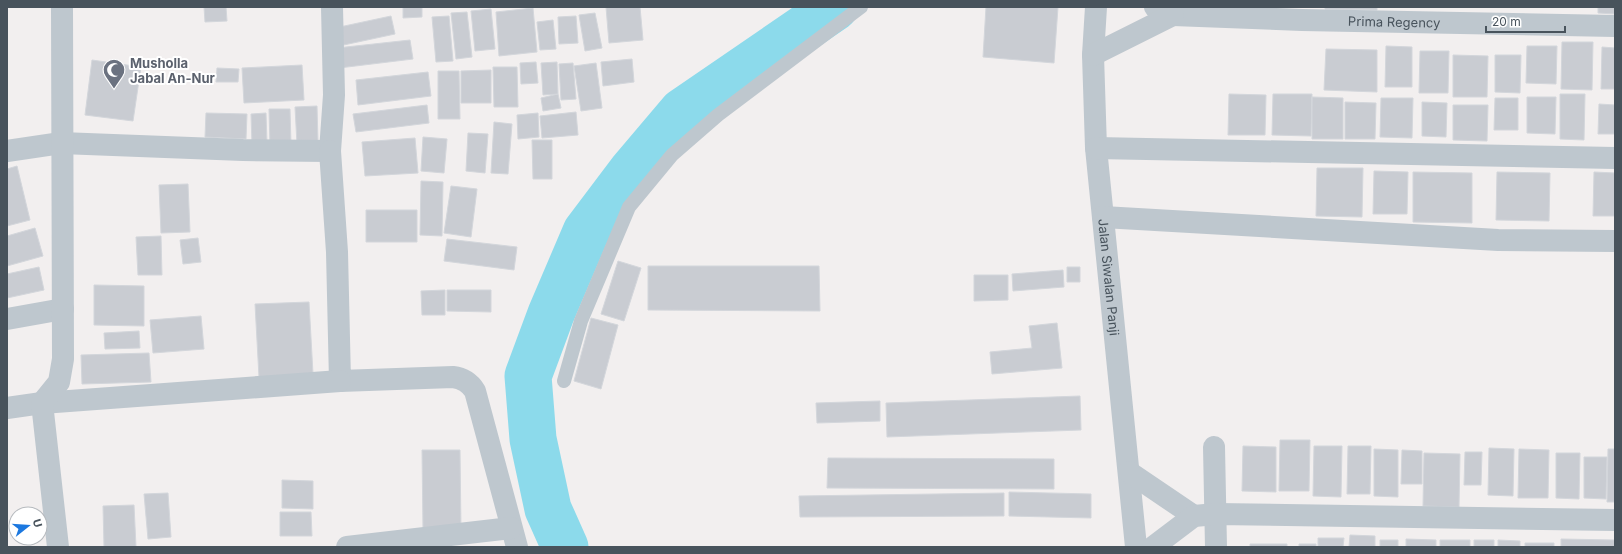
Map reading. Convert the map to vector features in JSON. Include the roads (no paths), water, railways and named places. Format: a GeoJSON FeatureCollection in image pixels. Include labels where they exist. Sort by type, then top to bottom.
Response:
{"type":"FeatureCollection","features":[{"type":"Feature","properties":{"kind":"street"},"geometry":{"type":"LineString","coordinates":[[58,547],[42,403],[59,382],[63,359],[62,7]]}},
{"type":"Feature","properties":{"kind":"street"},"geometry":{"type":"LineString","coordinates":[[332,7],[334,94],[330,151],[337,252],[340,381]]}},
{"type":"Feature","properties":{"kind":"street","name":"Jalan Siwalan Panji"},"geometry":{"type":"LineString","coordinates":[[1096,7],[1093,55],[1096,148],[1136,547]]}},
{"type":"Feature","properties":{"kind":"street","name":"Prima Regency"},"geometry":{"type":"LineString","coordinates":[[1093,55],[1164,11],[1302,13],[1615,26]]}},
{"type":"Feature","properties":{"kind":"street"},"geometry":{"type":"LineString","coordinates":[[7,151],[62,143],[243,150],[330,151]]}},
{"type":"Feature","properties":{"kind":"street"},"geometry":{"type":"LineString","coordinates":[[1096,148],[1615,158]]}},
{"type":"Feature","properties":{"kind":"street"},"geometry":{"type":"LineString","coordinates":[[1103,217],[1498,240],[1615,241]]}},
{"type":"Feature","properties":{"kind":"street"},"geometry":{"type":"LineString","coordinates":[[7,319],[63,309]]}},
{"type":"Feature","properties":{"kind":"street"},"geometry":{"type":"LineString","coordinates":[[7,408],[42,403],[340,381],[453,377],[467,382],[475,391],[514,538],[347,547]]}},
{"type":"Feature","properties":{"kind":"street"},"geometry":{"type":"LineString","coordinates":[[1214,447],[1216,547]]}},
{"type":"Feature","properties":{"kind":"street"},"geometry":{"type":"LineString","coordinates":[[1129,472],[1194,516]]}},
{"type":"Feature","properties":{"kind":"street"},"geometry":{"type":"LineString","coordinates":[[1153,547],[1194,516],[1216,514],[1615,520]]}},
{"type":"Feature","properties":{"kind":"lane"},"geometry":{"type":"LineString","coordinates":[[564,381],[580,321],[629,207],[672,155],[718,115],[861,7]]}},
{"type":"Feature","properties":{"kind":"waterway"},"geometry":{"type":"LineString","coordinates":[[565,547],[548,509],[533,439],[528,376],[551,314],[586,232],[632,171],[682,112],[835,7]]}},
{"type":"Feature","properties":{"kind":"place","name":"Musholla Jabal An-Nur"},"geometry":{"type":"Point","coordinates":[114,90]}}]}
